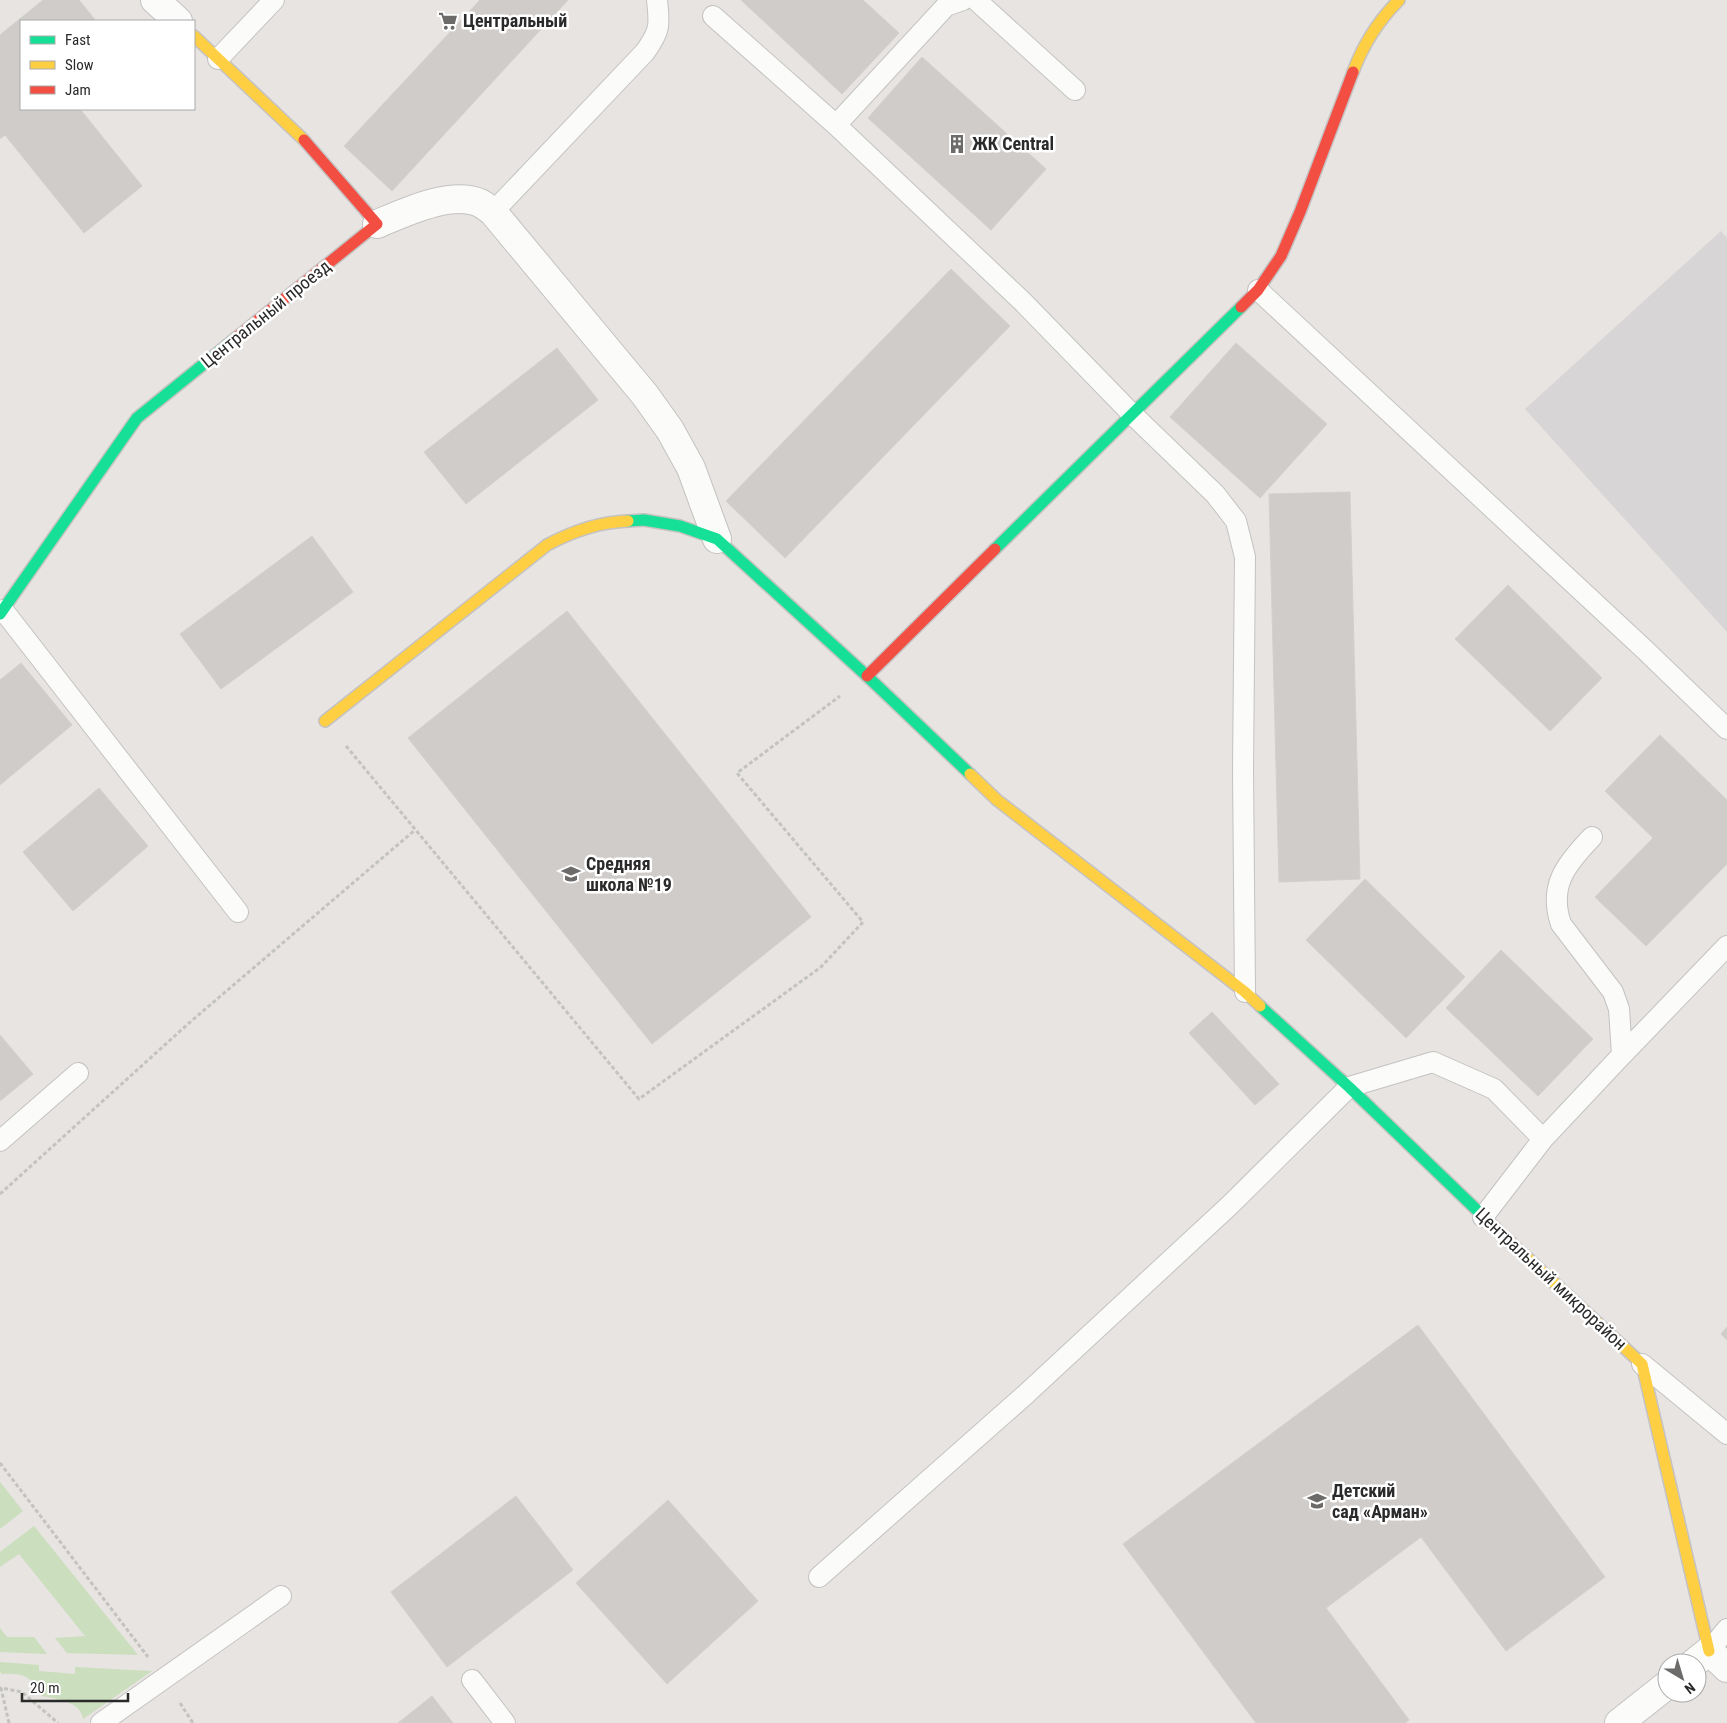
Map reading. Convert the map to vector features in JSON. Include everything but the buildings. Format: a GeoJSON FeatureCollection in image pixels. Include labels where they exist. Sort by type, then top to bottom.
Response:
{"type":"FeatureCollection","features":[{"type":"Feature","properties":{"kind":"street"},"geometry":{"type":"LineString","coordinates":[[155,0],[177,20]]}},
{"type":"Feature","properties":{"kind":"street"},"geometry":{"type":"LineString","coordinates":[[867,676],[1258,290],[1281,256],[1300,212],[1358,55],[1386,14],[1399,0]]}},
{"type":"Feature","properties":{"kind":"street"},"geometry":{"type":"LineString","coordinates":[[195,37],[300,136],[377,224],[436,203],[450,200],[480,203],[493,212],[645,394],[670,430],[691,468],[717,539]]}},
{"type":"Feature","properties":{"kind":"street","name":"Центральный проезд"},"geometry":{"type":"LineString","coordinates":[[2,612],[137,418],[377,224]]}},
{"type":"Feature","properties":{"kind":"street"},"geometry":{"type":"LineString","coordinates":[[325,721],[547,545],[567,534],[593,524],[644,520],[680,526],[717,539]]}},
{"type":"Feature","properties":{"kind":"street","name":"Центральный микрорайон"},"geometry":{"type":"LineString","coordinates":[[717,539],[867,676],[997,800],[1245,992],[1349,1087],[1482,1217],[1642,1364],[1710,1661]]}},
{"type":"Feature","properties":{"kind":"street"},"geometry":{"type":"LineString","coordinates":[[1619,1723],[1657,1693]]}},
{"type":"Feature","properties":{"kind":"lane"},"geometry":{"type":"LineString","coordinates":[[218,59],[274,0]]}},
{"type":"Feature","properties":{"kind":"lane"},"geometry":{"type":"LineString","coordinates":[[493,212],[644,52],[654,38],[660,22],[656,0]]}},
{"type":"Feature","properties":{"kind":"lane"},"geometry":{"type":"LineString","coordinates":[[836,126],[946,6],[963,0]]}},
{"type":"Feature","properties":{"kind":"lane"},"geometry":{"type":"LineString","coordinates":[[976,0],[1074,90]]}},
{"type":"Feature","properties":{"kind":"lane"},"geometry":{"type":"LineString","coordinates":[[713,16],[836,126],[1023,302],[1132,414],[1220,500],[1236,521],[1245,557],[1243,779],[1245,992]]}},
{"type":"Feature","properties":{"kind":"lane"},"geometry":{"type":"LineString","coordinates":[[1258,290],[1644,649],[1727,729]]}},
{"type":"Feature","properties":{"kind":"lane"},"geometry":{"type":"LineString","coordinates":[[2,612],[238,912]]}},
{"type":"Feature","properties":{"kind":"lane"},"geometry":{"type":"LineString","coordinates":[[1592,837],[1575,855],[1563,872],[1556,893],[1557,911],[1561,924],[1613,992],[1618,1008],[1622,1055]]}},
{"type":"Feature","properties":{"kind":"lane"},"geometry":{"type":"LineString","coordinates":[[1482,1217],[1543,1139],[1727,946]]}},
{"type":"Feature","properties":{"kind":"lane"},"geometry":{"type":"LineString","coordinates":[[819,1577],[1025,1395],[1230,1205],[1349,1087],[1434,1062],[1494,1089],[1543,1139]]}},
{"type":"Feature","properties":{"kind":"lane"},"geometry":{"type":"LineString","coordinates":[[0,1141],[78,1073]]}},
{"type":"Feature","properties":{"kind":"lane"},"geometry":{"type":"LineString","coordinates":[[1642,1364],[1727,1434]]}},
{"type":"Feature","properties":{"kind":"lane"},"geometry":{"type":"LineString","coordinates":[[101,1723],[281,1596]]}},
{"type":"Feature","properties":{"kind":"lane"},"geometry":{"type":"LineString","coordinates":[[1710,1661],[1727,1629]]}},
{"type":"Feature","properties":{"kind":"lane"},"geometry":{"type":"LineString","coordinates":[[472,1680],[505,1723]]}},
{"type":"Feature","properties":{"kind":"path"},"geometry":{"type":"LineString","coordinates":[[325,721],[638,1099],[821,966],[863,922],[738,773],[867,676]]}},
{"type":"Feature","properties":{"kind":"path"},"geometry":{"type":"LineString","coordinates":[[0,1194],[189,1023],[415,830]]}},
{"type":"Feature","properties":{"kind":"path"},"geometry":{"type":"LineString","coordinates":[[0,1463],[164,1679],[194,1723]]}},
{"type":"Feature","properties":{"kind":"path"},"geometry":{"type":"LineString","coordinates":[[9,1723],[1,1688],[22,1692],[58,1723]]}},
{"type":"Feature","properties":{"kind":"shaded area"},"geometry":{"type":"Polygon","coordinates":[[[1721,231],[1727,238],[1727,632],[1525,409],[1721,231]]]}},
{"type":"Feature","properties":{"kind":"green space"},"geometry":{"type":"Polygon","coordinates":[[[0,1482],[23,1511],[0,1529],[0,1482]]]}},
{"type":"Feature","properties":{"kind":"green space"},"geometry":{"type":"Polygon","coordinates":[[[34,1526],[138,1655],[67,1653],[55,1638],[85,1636],[19,1554],[0,1567],[0,1552],[34,1526]]]}},
{"type":"Feature","properties":{"kind":"green space"},"geometry":{"type":"Polygon","coordinates":[[[0,1628],[7,1637],[34,1637],[47,1654],[0,1652],[0,1628]]]}},
{"type":"Feature","properties":{"kind":"green space"},"geometry":{"type":"Polygon","coordinates":[[[0,1662],[39,1665],[39,1671],[75,1674],[75,1667],[152,1671],[83,1719],[78,1708],[61,1700],[42,1696],[34,1684],[26,1677],[16,1674],[2,1674],[0,1672],[0,1662]]]}},
{"type":"Feature","properties":{"kind":"traffic: fast"},"geometry":{"type":"LineString","coordinates":[[995,549],[1241,307]]}},
{"type":"Feature","properties":{"kind":"traffic: fast"},"geometry":{"type":"LineString","coordinates":[[0,614],[137,418],[236,338]]}},
{"type":"Feature","properties":{"kind":"traffic: fast"},"geometry":{"type":"LineString","coordinates":[[628,521],[644,520],[680,526],[717,539],[867,676],[970,774]]}},
{"type":"Feature","properties":{"kind":"traffic: fast"},"geometry":{"type":"LineString","coordinates":[[1260,1006],[1349,1087],[1509,1241]]}},
{"type":"Feature","properties":{"kind":"traffic: slow"},"geometry":{"type":"LineString","coordinates":[[1353,72],[1372,33],[1399,0]]}},
{"type":"Feature","properties":{"kind":"traffic: slow"},"geometry":{"type":"LineString","coordinates":[[195,37],[304,140]]}},
{"type":"Feature","properties":{"kind":"traffic: slow"},"geometry":{"type":"LineString","coordinates":[[325,721],[547,545],[566,535],[586,528],[606,523],[628,521]]}},
{"type":"Feature","properties":{"kind":"traffic: slow"},"geometry":{"type":"LineString","coordinates":[[970,774],[997,800],[1245,992],[1260,1006]]}},
{"type":"Feature","properties":{"kind":"traffic: slow"},"geometry":{"type":"LineString","coordinates":[[1509,1241],[1642,1364],[1709,1651]]}},
{"type":"Feature","properties":{"kind":"traffic: jam"},"geometry":{"type":"LineString","coordinates":[[1241,307],[1258,290],[1281,256],[1300,212],[1353,72]]}},
{"type":"Feature","properties":{"kind":"traffic: jam"},"geometry":{"type":"LineString","coordinates":[[236,338],[377,224],[304,140]]}},
{"type":"Feature","properties":{"kind":"traffic: jam"},"geometry":{"type":"LineString","coordinates":[[867,676],[995,549]]}},
{"type":"Feature","properties":{"kind":"place","name":"Центральный"},"geometry":{"type":"Point","coordinates":[448,21]}},
{"type":"Feature","properties":{"kind":"place","name":"ЖК Central"},"geometry":{"type":"Point","coordinates":[957,144]}},
{"type":"Feature","properties":{"kind":"place","name":"Средняя школа №19"},"geometry":{"type":"Point","coordinates":[571,874]}},
{"type":"Feature","properties":{"kind":"place","name":"Детский сад «Арман»"},"geometry":{"type":"Point","coordinates":[1317,1501]}}]}
